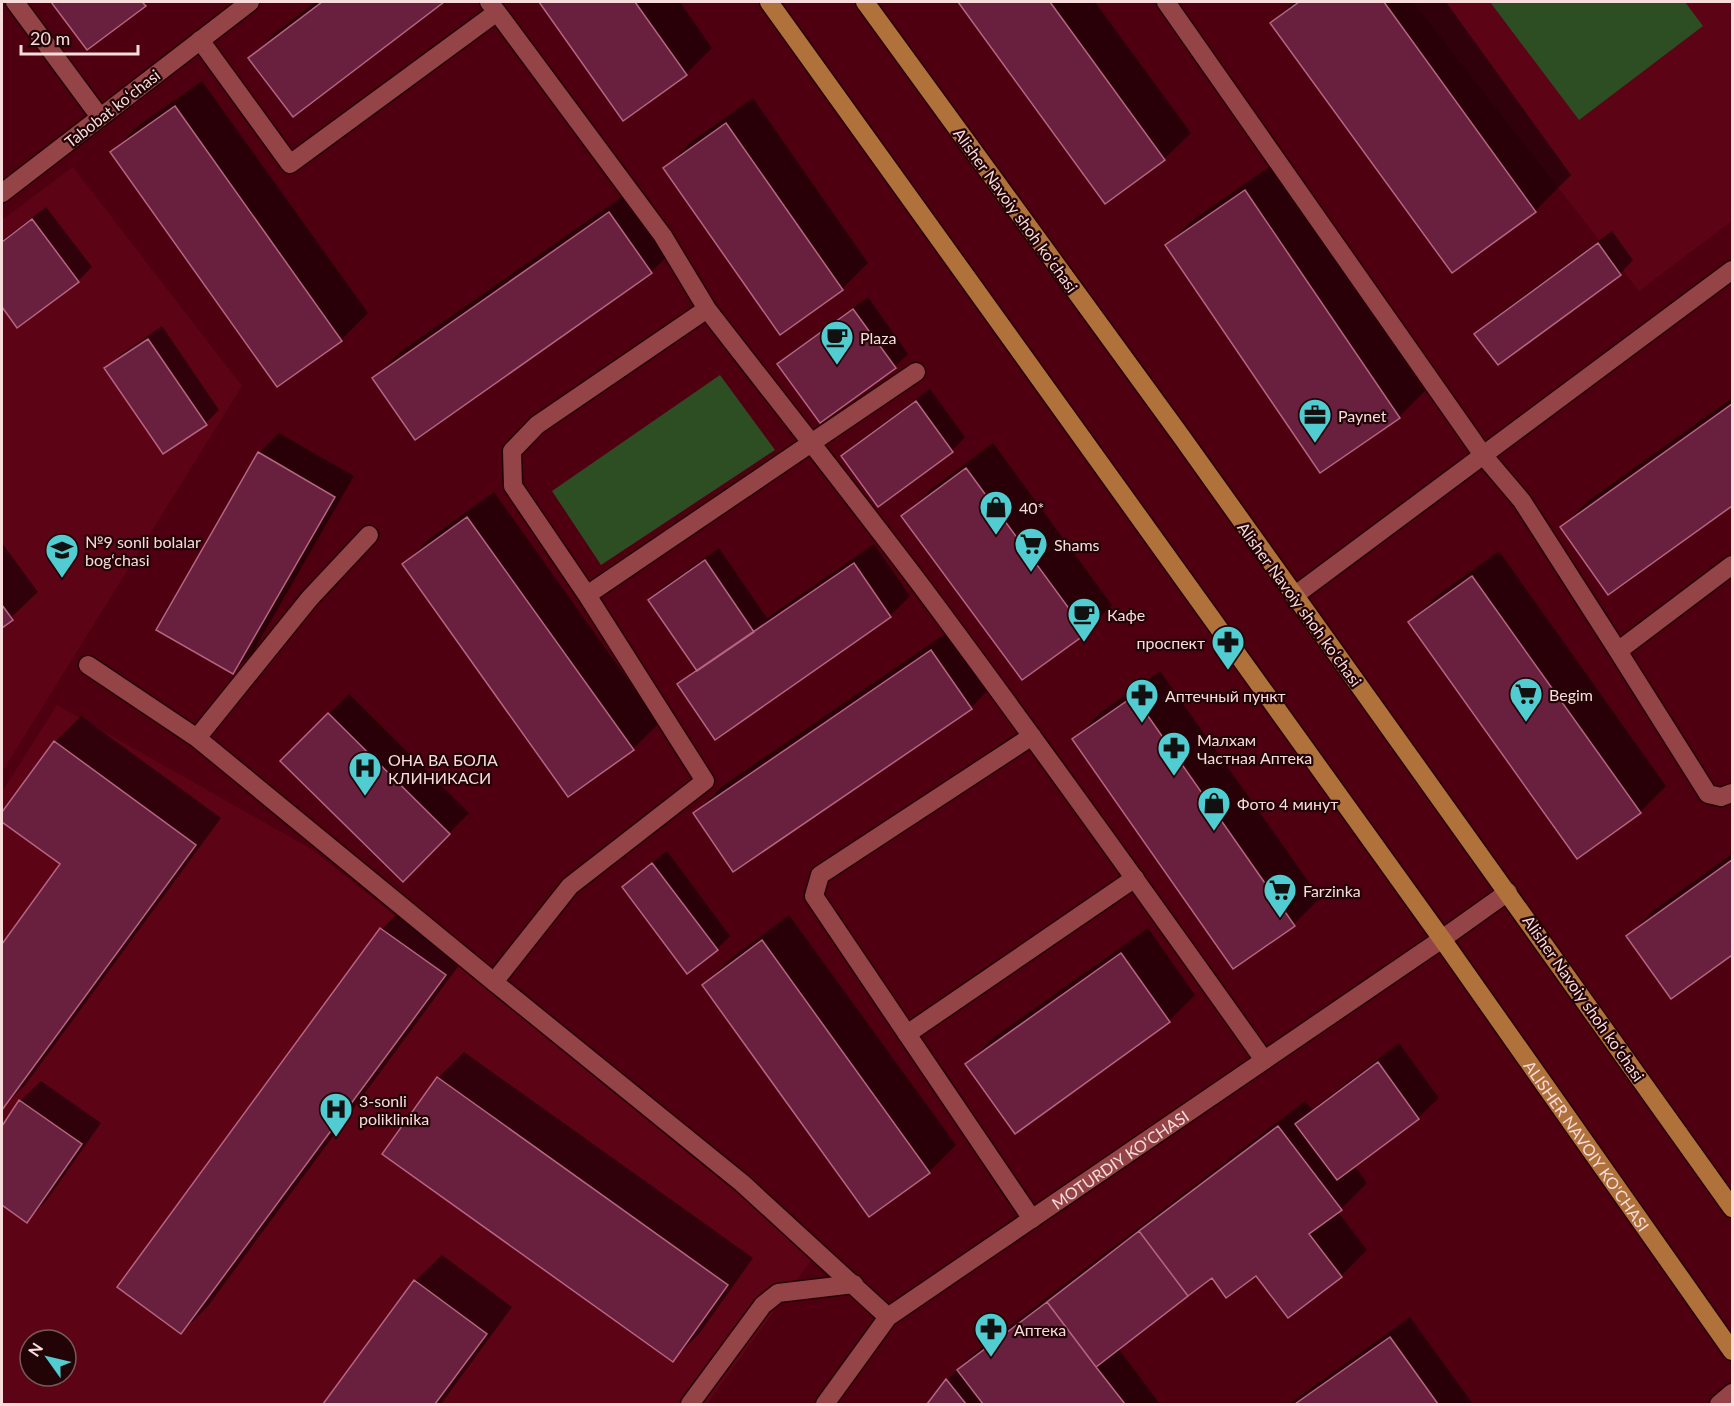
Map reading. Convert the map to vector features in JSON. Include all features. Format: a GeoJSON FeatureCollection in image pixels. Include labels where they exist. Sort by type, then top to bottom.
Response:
{"type":"FeatureCollection","features":[{"type":"Feature","properties":{"kind":"main road"},"geometry":{"type":"LineString","coordinates":[[769,2],[1442,939]]}},
{"type":"Feature","properties":{"kind":"main road","name":"Alisher Navoiy shoh koʻchasi"},"geometry":{"type":"LineString","coordinates":[[865,2],[1508,892],[1732,1208]]}},
{"type":"Feature","properties":{"kind":"main road","name":"ALISHER NAVOIY KO'CHASI"},"geometry":{"type":"LineString","coordinates":[[1442,939],[1732,1352]]}},
{"type":"Feature","properties":{"kind":"street"},"geometry":{"type":"LineString","coordinates":[[15,2],[100,117]]}},
{"type":"Feature","properties":{"kind":"street","name":"Tabobat koʻchasi"},"geometry":{"type":"LineString","coordinates":[[2,193],[250,2]]}},
{"type":"Feature","properties":{"kind":"street"},"geometry":{"type":"LineString","coordinates":[[1166,2],[1483,455],[1522,501],[1708,794],[1721,797],[1732,793]]}},
{"type":"Feature","properties":{"kind":"street"},"geometry":{"type":"LineString","coordinates":[[200,40],[290,164],[493,7],[663,236],[708,309],[915,578],[1032,736],[1264,1060]]}},
{"type":"Feature","properties":{"kind":"street"},"geometry":{"type":"LineString","coordinates":[[1294,596],[1732,270]]}},
{"type":"Feature","properties":{"kind":"street"},"geometry":{"type":"LineString","coordinates":[[494,982],[570,886],[705,781],[587,595],[513,486],[512,451],[537,425],[708,309]]}},
{"type":"Feature","properties":{"kind":"street"},"geometry":{"type":"LineString","coordinates":[[587,595],[916,372]]}},
{"type":"Feature","properties":{"kind":"street"},"geometry":{"type":"LineString","coordinates":[[197,738],[310,598],[369,535]]}},
{"type":"Feature","properties":{"kind":"street"},"geometry":{"type":"LineString","coordinates":[[1618,651],[1732,564]]}},
{"type":"Feature","properties":{"kind":"street"},"geometry":{"type":"LineString","coordinates":[[88,665],[197,738],[742,1183],[888,1317]]}},
{"type":"Feature","properties":{"kind":"street"},"geometry":{"type":"LineString","coordinates":[[1032,736],[820,875],[814,896],[1032,1219]]}},
{"type":"Feature","properties":{"kind":"street"},"geometry":{"type":"LineString","coordinates":[[907,1034],[1134,878]]}},
{"type":"Feature","properties":{"kind":"street","name":"MOTURDIY KO'CHASI"},"geometry":{"type":"LineString","coordinates":[[825,1404],[888,1317],[1508,892]]}},
{"type":"Feature","properties":{"kind":"street"},"geometry":{"type":"LineString","coordinates":[[690,1404],[763,1305],[778,1293],[854,1284]]}},
{"type":"Feature","properties":{"kind":"street"},"geometry":{"type":"LineString","coordinates":[[1719,1404],[1732,1393]]}},
{"type":"Feature","properties":{"kind":"shaded area"},"geometry":{"type":"Polygon","coordinates":[[[1413,2],[1732,2],[1732,221],[1639,291],[1413,2]]]}},
{"type":"Feature","properties":{"kind":"shaded area","name":"№9 sonli bolalar bog‘chasi"},"geometry":{"type":"Polygon","coordinates":[[[73,167],[242,386],[2,772],[2,220],[73,167]]]}},
{"type":"Feature","properties":{"kind":"shaded area","name":"3-sonli poliklinika"},"geometry":{"type":"Polygon","coordinates":[[[57,705],[313,850],[814,1256],[707,1404],[2,1404],[2,792],[57,705]]]}},
{"type":"Feature","properties":{"kind":"green space"},"geometry":{"type":"Polygon","coordinates":[[[1490,2],[1685,2],[1703,26],[1579,120],[1490,2]]]}},
{"type":"Feature","properties":{"kind":"green space"},"geometry":{"type":"Polygon","coordinates":[[[720,375],[775,450],[601,565],[552,491],[720,375]]]}},
{"type":"Feature","properties":{"kind":"building"},"geometry":{"type":"Polygon","coordinates":[[[51,2],[142,2],[146,6],[87,50],[51,2]]]}},
{"type":"Feature","properties":{"kind":"building"},"geometry":{"type":"Polygon","coordinates":[[[322,2],[444,2],[293,117],[248,58],[322,2]]]}},
{"type":"Feature","properties":{"kind":"building"},"geometry":{"type":"Polygon","coordinates":[[[539,2],[635,2],[687,75],[623,121],[539,2]]]}},
{"type":"Feature","properties":{"kind":"building"},"geometry":{"type":"Polygon","coordinates":[[[958,2],[1050,2],[1165,160],[1105,204],[958,2]]]}},
{"type":"Feature","properties":{"kind":"building"},"geometry":{"type":"Polygon","coordinates":[[[1299,2],[1384,2],[1536,212],[1452,273],[1270,23],[1299,2]]]}},
{"type":"Feature","properties":{"kind":"building"},"geometry":{"type":"Polygon","coordinates":[[[175,106],[342,341],[277,387],[110,152],[175,106]]]}},
{"type":"Feature","properties":{"kind":"building"},"geometry":{"type":"Polygon","coordinates":[[[726,123],[843,290],[780,335],[663,168],[726,123]]]}},
{"type":"Feature","properties":{"kind":"building"},"geometry":{"type":"Polygon","coordinates":[[[1245,190],[1400,418],[1320,473],[1165,245],[1245,190]]]}},
{"type":"Feature","properties":{"kind":"building"},"geometry":{"type":"Polygon","coordinates":[[[609,212],[652,273],[415,440],[372,378],[609,212]]]}},
{"type":"Feature","properties":{"kind":"building"},"geometry":{"type":"Polygon","coordinates":[[[32,219],[79,282],[17,328],[2,307],[2,242],[32,219]]]}},
{"type":"Feature","properties":{"kind":"building"},"geometry":{"type":"Polygon","coordinates":[[[1598,243],[1621,275],[1498,365],[1474,334],[1598,243]]]}},
{"type":"Feature","properties":{"kind":"building","name":"Plaza"},"geometry":{"type":"Polygon","coordinates":[[[853,309],[896,368],[820,423],[777,364],[853,309]]]}},
{"type":"Feature","properties":{"kind":"building"},"geometry":{"type":"Polygon","coordinates":[[[148,339],[207,425],[163,454],[104,368],[148,339]]]}},
{"type":"Feature","properties":{"kind":"building"},"geometry":{"type":"Polygon","coordinates":[[[916,401],[953,452],[878,507],[841,456],[916,401]]]}},
{"type":"Feature","properties":{"kind":"building"},"geometry":{"type":"Polygon","coordinates":[[[1732,404],[1732,506],[1608,595],[1560,527],[1732,404]]]}},
{"type":"Feature","properties":{"kind":"building"},"geometry":{"type":"Polygon","coordinates":[[[258,452],[335,497],[233,674],[156,630],[258,452]]]}},
{"type":"Feature","properties":{"kind":"building"},"geometry":{"type":"Polygon","coordinates":[[[966,468],[1087,633],[1022,680],[901,516],[966,468]]]}},
{"type":"Feature","properties":{"kind":"building"},"geometry":{"type":"Polygon","coordinates":[[[467,517],[634,750],[568,797],[402,564],[467,517]]]}},
{"type":"Feature","properties":{"kind":"building"},"geometry":{"type":"Polygon","coordinates":[[[705,560],[754,632],[697,671],[648,600],[705,560]]]}},
{"type":"Feature","properties":{"kind":"building"},"geometry":{"type":"Polygon","coordinates":[[[854,563],[891,617],[715,740],[677,684],[854,563]]]}},
{"type":"Feature","properties":{"kind":"building"},"geometry":{"type":"Polygon","coordinates":[[[1472,576],[1641,813],[1577,859],[1408,622],[1472,576]]]}},
{"type":"Feature","properties":{"kind":"building"},"geometry":{"type":"Polygon","coordinates":[[[2,605],[13,620],[2,628],[2,605]]]}},
{"type":"Feature","properties":{"kind":"building"},"geometry":{"type":"Polygon","coordinates":[[[931,650],[972,709],[733,872],[693,813],[931,650]]]}},
{"type":"Feature","properties":{"kind":"building"},"geometry":{"type":"Polygon","coordinates":[[[1134,696],[1295,926],[1233,969],[1072,739],[1134,696]]]}},
{"type":"Feature","properties":{"kind":"building","name":"ОНА ВА БОЛА КЛИНИКАСИ"},"geometry":{"type":"Polygon","coordinates":[[[328,713],[450,834],[403,882],[280,761],[328,713]]]}},
{"type":"Feature","properties":{"kind":"building"},"geometry":{"type":"Polygon","coordinates":[[[54,741],[196,845],[2,1110],[2,944],[60,864],[2,822],[2,812],[54,741]]]}},
{"type":"Feature","properties":{"kind":"building"},"geometry":{"type":"Polygon","coordinates":[[[1732,860],[1732,955],[1671,999],[1626,936],[1732,860]]]}},
{"type":"Feature","properties":{"kind":"building"},"geometry":{"type":"Polygon","coordinates":[[[652,863],[718,950],[687,974],[622,887],[652,863]]]}},
{"type":"Feature","properties":{"kind":"building"},"geometry":{"type":"Polygon","coordinates":[[[380,928],[446,975],[181,1334],[117,1287],[380,928]]]}},
{"type":"Feature","properties":{"kind":"building"},"geometry":{"type":"Polygon","coordinates":[[[762,940],[930,1173],[869,1217],[702,985],[762,940]]]}},
{"type":"Feature","properties":{"kind":"building"},"geometry":{"type":"Polygon","coordinates":[[[1121,953],[1170,1022],[1015,1134],[965,1064],[1121,953]]]}},
{"type":"Feature","properties":{"kind":"building"},"geometry":{"type":"Polygon","coordinates":[[[1378,1062],[1419,1119],[1337,1180],[1295,1124],[1378,1062]]]}},
{"type":"Feature","properties":{"kind":"building"},"geometry":{"type":"Polygon","coordinates":[[[437,1077],[728,1285],[673,1362],[382,1154],[437,1077]]]}},
{"type":"Feature","properties":{"kind":"building"},"geometry":{"type":"Polygon","coordinates":[[[19,1100],[82,1144],[27,1223],[2,1205],[2,1126],[19,1100]]]}},
{"type":"Feature","properties":{"kind":"building"},"geometry":{"type":"Polygon","coordinates":[[[1278,1126],[1342,1210],[1309,1234],[1342,1277],[1288,1318],[1256,1276],[1226,1298],[1212,1278],[1188,1296],[1139,1231],[1278,1126]]]}},
{"type":"Feature","properties":{"kind":"building"},"geometry":{"type":"Polygon","coordinates":[[[1139,1231],[1188,1296],[1096,1367],[1047,1302],[1139,1231]]]}},
{"type":"Feature","properties":{"kind":"building"},"geometry":{"type":"Polygon","coordinates":[[[414,1280],[487,1334],[435,1404],[323,1404],[414,1280]]]}},
{"type":"Feature","properties":{"kind":"building"},"geometry":{"type":"Polygon","coordinates":[[[1047,1302],[1125,1404],[983,1404],[957,1370],[1047,1302]]]}},
{"type":"Feature","properties":{"kind":"building"},"geometry":{"type":"Polygon","coordinates":[[[1390,1337],[1438,1404],[1295,1404],[1390,1337]]]}},
{"type":"Feature","properties":{"kind":"building"},"geometry":{"type":"Polygon","coordinates":[[[946,1379],[966,1404],[927,1404],[946,1379]]]}},
{"type":"Feature","properties":{"kind":"place","name":"Plaza"},"geometry":{"type":"Point","coordinates":[837,366]}},
{"type":"Feature","properties":{"kind":"place","name":"Paynet"},"geometry":{"type":"Point","coordinates":[1315,444]}},
{"type":"Feature","properties":{"kind":"place","name":"40*"},"geometry":{"type":"Point","coordinates":[996,536]}},
{"type":"Feature","properties":{"kind":"place","name":"Shams"},"geometry":{"type":"Point","coordinates":[1031,573]}},
{"type":"Feature","properties":{"kind":"place","name":"№9 sonli bolalar bog‘chasi"},"geometry":{"type":"Point","coordinates":[62,579]}},
{"type":"Feature","properties":{"kind":"place","name":"Кафе"},"geometry":{"type":"Point","coordinates":[1084,643]}},
{"type":"Feature","properties":{"kind":"place","name":"проспект"},"geometry":{"type":"Point","coordinates":[1228,671]}},
{"type":"Feature","properties":{"kind":"place","name":"Begim"},"geometry":{"type":"Point","coordinates":[1526,723]}},
{"type":"Feature","properties":{"kind":"place","name":"Аптечный пункт"},"geometry":{"type":"Point","coordinates":[1142,724]}},
{"type":"Feature","properties":{"kind":"place","name":"Малхам Частная Аптека"},"geometry":{"type":"Point","coordinates":[1174,777]}},
{"type":"Feature","properties":{"kind":"place","name":"ОНА ВА БОЛА КЛИНИКАСИ"},"geometry":{"type":"Point","coordinates":[365,797]}},
{"type":"Feature","properties":{"kind":"place","name":"Фото 4 минут"},"geometry":{"type":"Point","coordinates":[1214,832]}},
{"type":"Feature","properties":{"kind":"place","name":"Farzinka"},"geometry":{"type":"Point","coordinates":[1280,919]}},
{"type":"Feature","properties":{"kind":"place","name":"3-sonli poliklinika"},"geometry":{"type":"Point","coordinates":[336,1138]}},
{"type":"Feature","properties":{"kind":"place","name":"Аптека"},"geometry":{"type":"Point","coordinates":[991,1358]}}]}
